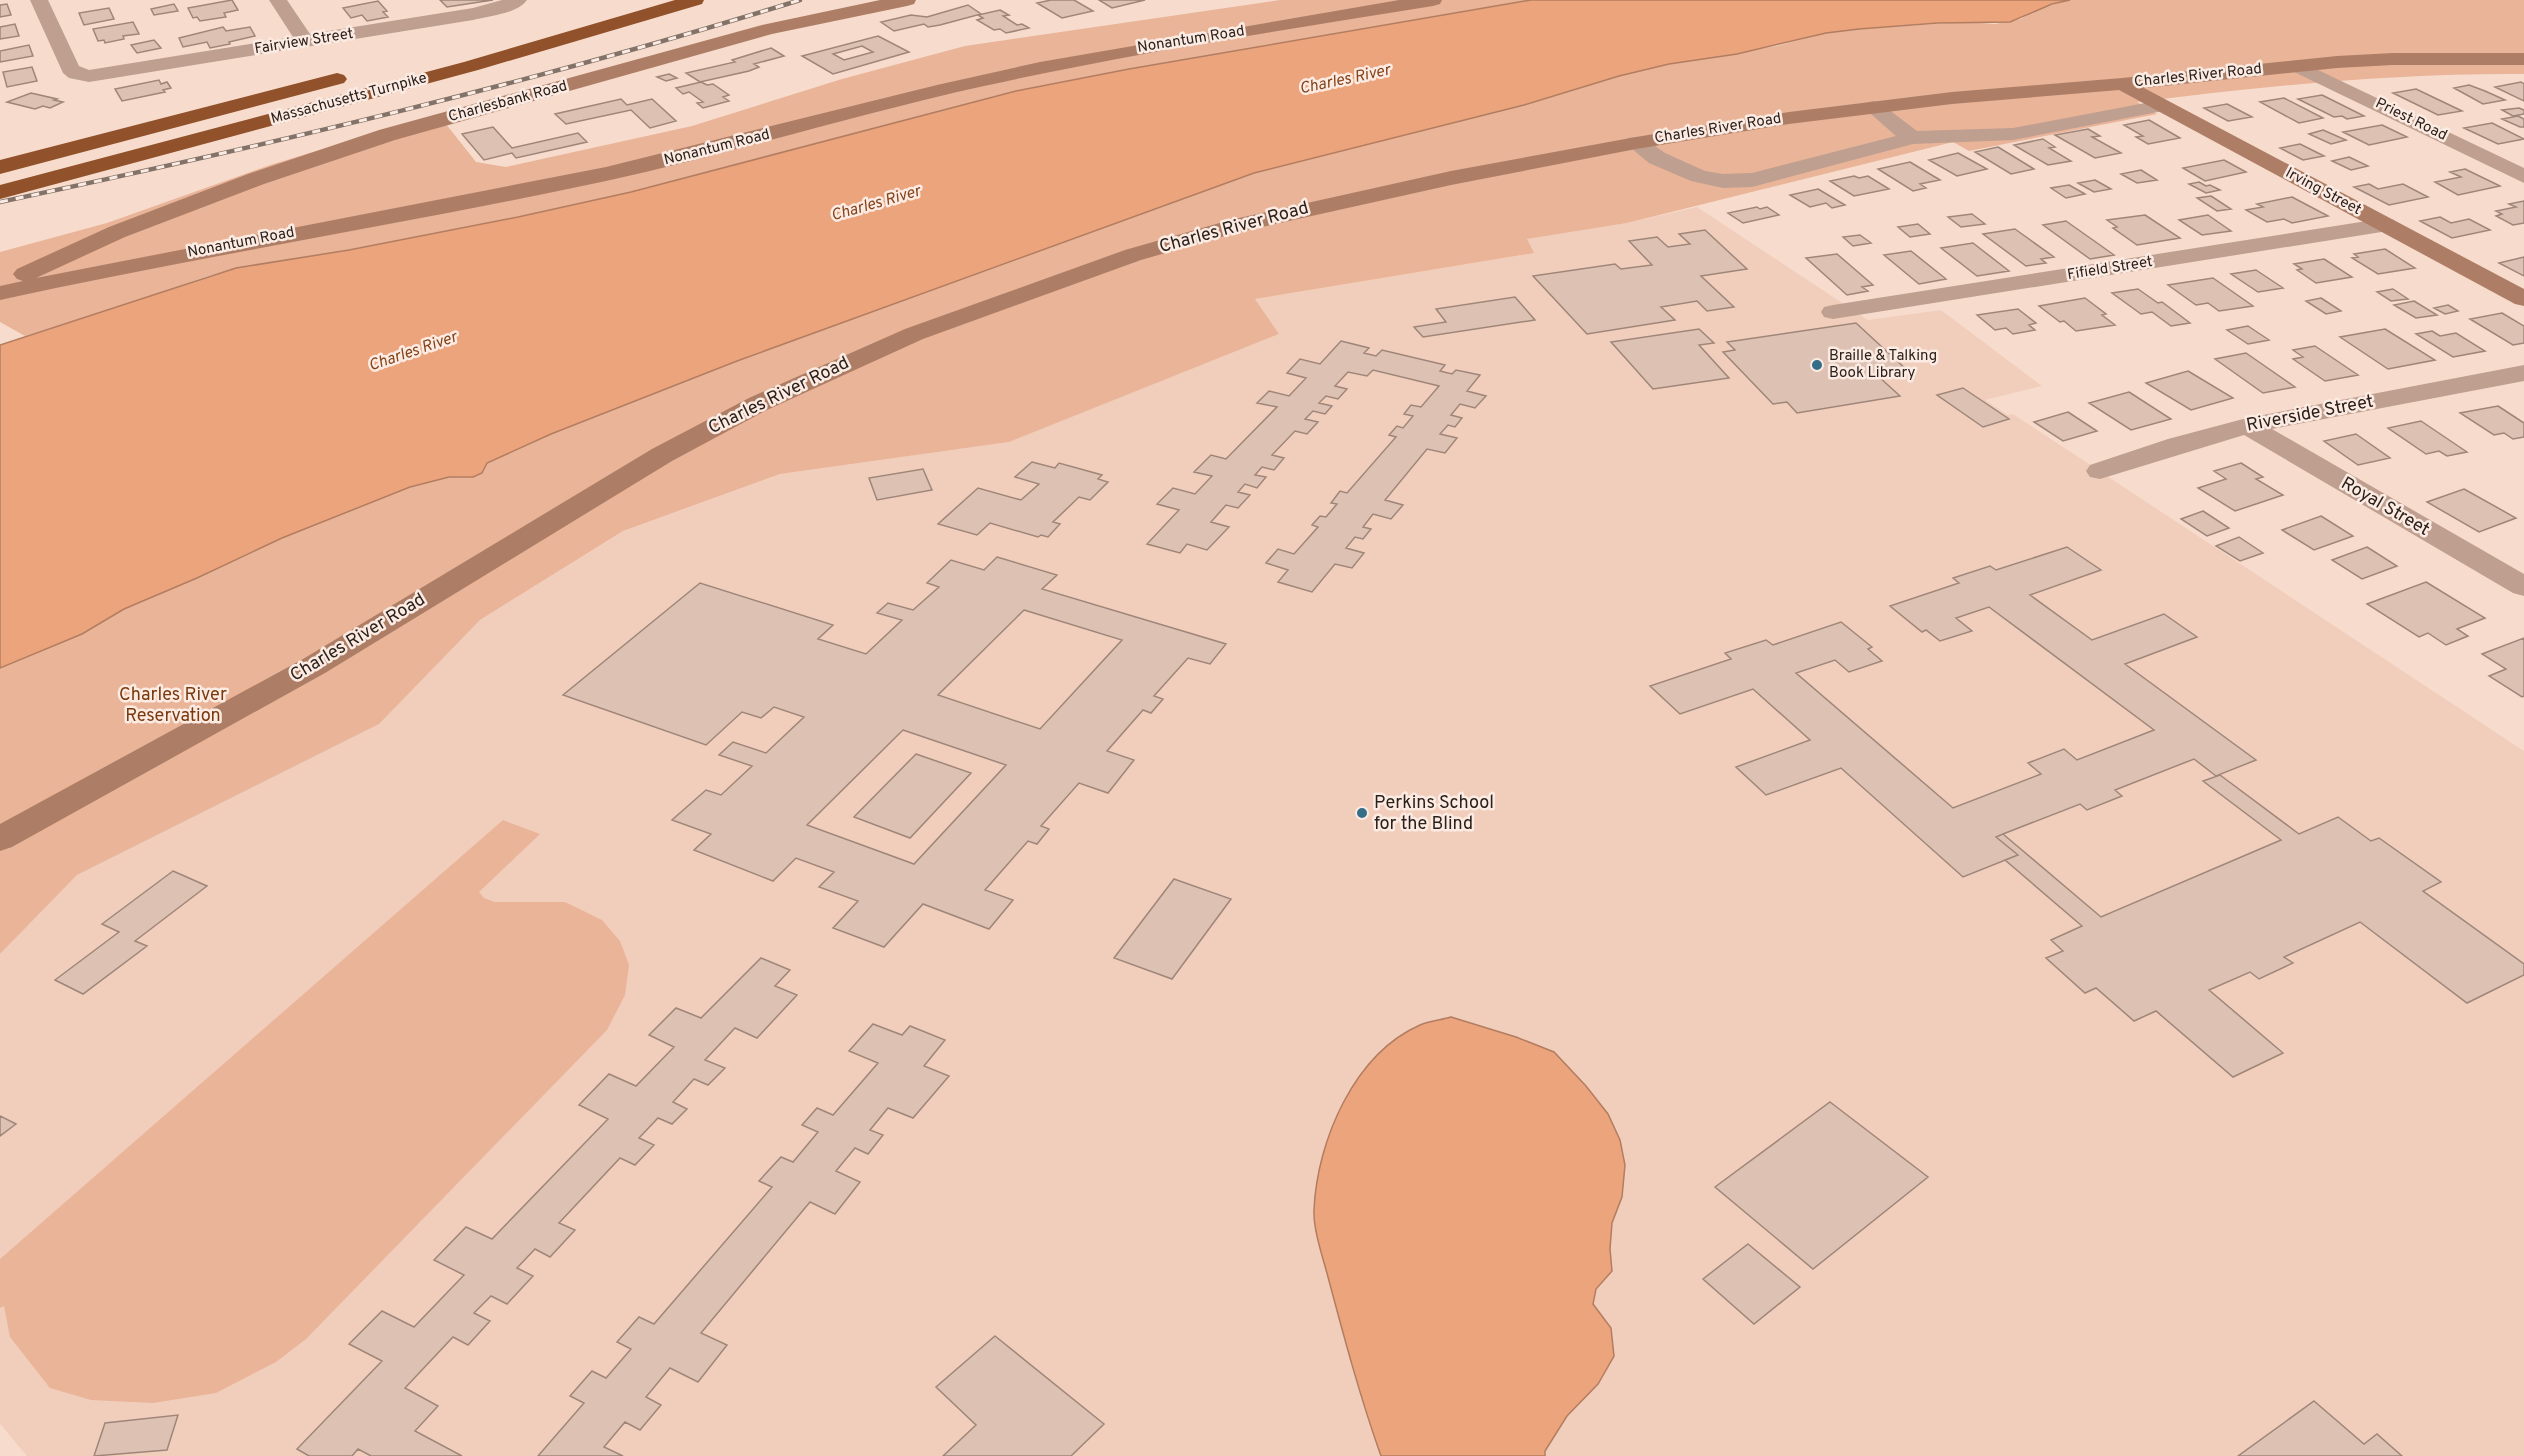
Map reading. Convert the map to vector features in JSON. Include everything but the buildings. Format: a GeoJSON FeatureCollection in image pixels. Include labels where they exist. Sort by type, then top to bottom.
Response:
{"type":"FeatureCollection","features":[{"type":"Feature","properties":{"kind":"highway","name":"Massachusetts Turnpike"},"geometry":{"type":"LineString","coordinates":[[0,192],[461,69],[695,0]]}},
{"type":"Feature","properties":{"kind":"highway"},"geometry":{"type":"LineString","coordinates":[[650,15],[707,0]]}},
{"type":"Feature","properties":{"kind":"highway","name":"Massachusetts Turnpike"},"geometry":{"type":"LineString","coordinates":[[0,167],[355,74]]}},
{"type":"Feature","properties":{"kind":"street","name":"Fairview Street"},"geometry":{"type":"LineString","coordinates":[[39,0],[69,69],[76,74],[89,76],[473,14],[497,9],[518,0]]}},
{"type":"Feature","properties":{"kind":"street"},"geometry":{"type":"LineString","coordinates":[[278,0],[305,41]]}},
{"type":"Feature","properties":{"kind":"street","name":"Charlesbank Road"},"geometry":{"type":"LineString","coordinates":[[0,293],[25,275],[117,232],[256,179],[398,132],[769,29],[907,0]]}},
{"type":"Feature","properties":{"kind":"street","name":"Nonantum Road"},"geometry":{"type":"LineString","coordinates":[[0,293],[256,240],[500,196],[615,172],[939,90],[1063,63],[1433,0]]}},
{"type":"Feature","properties":{"kind":"street","name":"Charles River Road"},"geometry":{"type":"LineString","coordinates":[[0,839],[314,666],[662,455],[758,404],[914,334],[1020,294],[1207,233],[1428,183],[1635,143],[1873,107],[2297,66],[2393,59],[2524,59]]}},
{"type":"Feature","properties":{"kind":"street","name":"Priest Road"},"geometry":{"type":"LineString","coordinates":[[2297,66],[2524,176]]}},
{"type":"Feature","properties":{"kind":"street","name":"Irving Street"},"geometry":{"type":"LineString","coordinates":[[2122,84],[2524,298]]}},
{"type":"Feature","properties":{"kind":"street","name":"Charles River Road"},"geometry":{"type":"LineString","coordinates":[[1635,143],[1656,158],[1699,176],[1723,181],[1752,180],[1912,138],[2013,134],[2161,106]]}},
{"type":"Feature","properties":{"kind":"street"},"geometry":{"type":"LineString","coordinates":[[1873,107],[1912,138]]}},
{"type":"Feature","properties":{"kind":"street","name":"Fifield Street"},"geometry":{"type":"LineString","coordinates":[[1833,312],[2386,225]]}},
{"type":"Feature","properties":{"kind":"street","name":"Charlesbank Road"},"geometry":{"type":"LineString","coordinates":[[10,263],[117,232]]}},
{"type":"Feature","properties":{"kind":"street","name":"Riverside Street"},"geometry":{"type":"LineString","coordinates":[[2100,471],[2178,445],[2247,426],[2524,373]]}},
{"type":"Feature","properties":{"kind":"street","name":"Royal Street"},"geometry":{"type":"LineString","coordinates":[[2247,426],[2524,587]]}},
{"type":"Feature","properties":{"kind":"shaded area","name":"Perkins School for the Blind"},"geometry":{"type":"Polygon","coordinates":[[[1697,207],[1868,320],[1941,310],[2042,386],[1985,400],[2008,415],[2013,414],[2524,751],[2524,1456],[27,1456],[0,1424],[0,954],[77,875],[378,724],[480,620],[623,531],[780,474],[1009,442],[1279,334],[1255,299],[1533,253],[1526,239],[1627,223],[1697,207]]]}},
{"type":"Feature","properties":{"kind":"green space"},"geometry":{"type":"Polygon","coordinates":[[[1280,0],[1531,0],[1129,69],[1016,91],[631,192],[349,250],[236,268],[118,308],[25,336],[0,322],[0,252],[107,223],[270,165],[438,114],[476,162],[506,167],[692,126],[842,79],[965,46],[1280,0]]]}},
{"type":"Feature","properties":{"kind":"green space","name":"Charles River Reservation"},"geometry":{"type":"Polygon","coordinates":[[[2066,0],[2524,0],[2524,74],[2379,78],[2137,102],[2157,114],[1969,151],[1953,142],[1627,223],[1527,239],[1534,253],[1255,299],[1279,334],[1009,442],[780,474],[623,531],[480,620],[379,724],[77,875],[0,954],[0,668],[82,634],[124,609],[282,538],[410,487],[449,477],[473,477],[482,473],[487,463],[551,434],[737,361],[1254,173],[1524,105],[1619,76],[1669,64],[1777,46],[1826,33],[1966,22],[1995,24],[2021,19],[2030,13],[2066,0]]]}},
{"type":"Feature","properties":{"kind":"green space"},"geometry":{"type":"Polygon","coordinates":[[[503,820],[540,834],[479,892],[484,898],[495,902],[565,902],[602,920],[620,941],[629,965],[625,995],[607,1030],[306,1339],[276,1362],[216,1393],[153,1403],[91,1400],[50,1388],[10,1337],[4,1306],[0,1308],[0,1259],[503,820]]]}},
{"type":"Feature","properties":{"kind":"water","name":"Charles River"},"geometry":{"type":"Polygon","coordinates":[[[1531,0],[2070,0],[2052,4],[2010,22],[1938,23],[1826,33],[1737,54],[1669,64],[1619,76],[1524,105],[1254,173],[737,361],[551,434],[487,463],[482,473],[473,477],[449,477],[410,487],[282,538],[124,609],[82,634],[0,668],[0,345],[236,268],[349,250],[631,192],[1016,91],[1129,69],[1531,0]]]}},
{"type":"Feature","properties":{"kind":"water"},"geometry":{"type":"Polygon","coordinates":[[[1451,1017],[1516,1037],[1554,1052],[1586,1086],[1608,1114],[1620,1140],[1625,1165],[1622,1197],[1612,1223],[1610,1249],[1612,1271],[1596,1289],[1593,1304],[1611,1328],[1614,1356],[1598,1384],[1567,1416],[1545,1451],[1545,1456],[1381,1456],[1366,1412],[1317,1235],[1314,1210],[1317,1183],[1331,1129],[1343,1102],[1358,1078],[1376,1056],[1397,1038],[1427,1022],[1451,1017]]]}},
{"type":"Feature","properties":{"kind":"railway"},"geometry":{"type":"LineString","coordinates":[[0,202],[202,158],[403,110],[602,58],[800,0]]}},
{"type":"Feature","properties":{"kind":"place","name":"Braille & Talking Book Library"},"geometry":{"type":"Point","coordinates":[1817,365]}},
{"type":"Feature","properties":{"kind":"place","name":"Perkins School for the Blind"},"geometry":{"type":"Point","coordinates":[1362,813]}}]}
